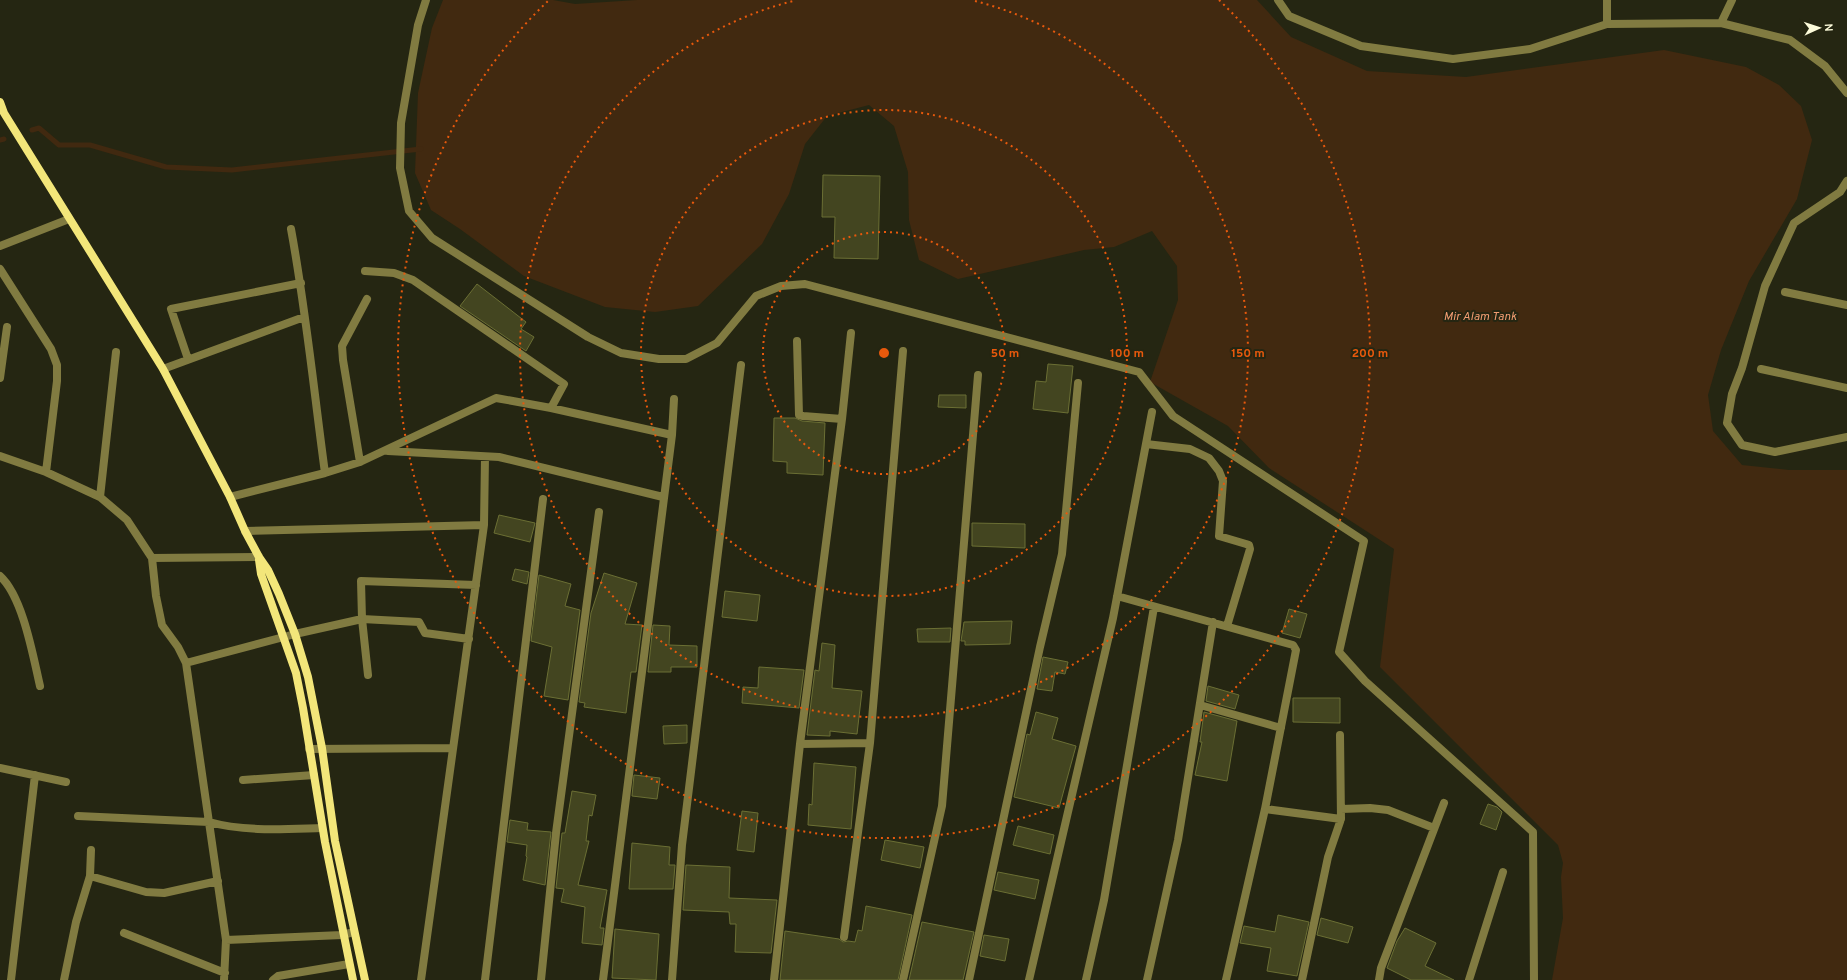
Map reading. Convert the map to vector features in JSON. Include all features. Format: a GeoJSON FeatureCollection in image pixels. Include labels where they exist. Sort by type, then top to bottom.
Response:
{"type":"FeatureCollection","features":[{"type":"Feature","properties":{"kind":"main road"},"geometry":{"type":"LineString","coordinates":[[0,102],[4,113],[163,369],[230,497],[245,531],[268,570],[276,588],[295,634],[308,677],[322,748],[335,840],[364,980]]}},
{"type":"Feature","properties":{"kind":"main road"},"geometry":{"type":"LineString","coordinates":[[259,557],[261,574],[285,637],[296,673],[322,828],[342,935],[353,980]]}},
{"type":"Feature","properties":{"kind":"street"},"geometry":{"type":"LineString","coordinates":[[426,0],[418,25],[401,123],[400,162],[409,211],[432,238],[588,337],[621,353],[659,359],[686,360],[717,343],[756,296],[781,286],[805,284],[1139,372],[1173,416],[1364,541],[1339,652],[1365,681],[1533,832],[1534,980]]}},
{"type":"Feature","properties":{"kind":"street"},"geometry":{"type":"LineString","coordinates":[[1278,0],[1289,16],[1361,46],[1453,59],[1530,49],[1607,24],[1721,23],[1790,40],[1825,66],[1847,93]]}},
{"type":"Feature","properties":{"kind":"street"},"geometry":{"type":"LineString","coordinates":[[1607,0],[1607,24]]}},
{"type":"Feature","properties":{"kind":"street"},"geometry":{"type":"LineString","coordinates":[[1721,23],[1732,0]]}},
{"type":"Feature","properties":{"kind":"street"},"geometry":{"type":"LineString","coordinates":[[1847,180],[1840,192],[1794,223],[1765,286],[1742,368],[1732,394],[1727,423],[1742,445],[1774,452],[1847,437]]}},
{"type":"Feature","properties":{"kind":"street"},"geometry":{"type":"LineString","coordinates":[[0,246],[69,219]]}},
{"type":"Feature","properties":{"kind":"street"},"geometry":{"type":"LineString","coordinates":[[291,229],[301,283],[304,317],[325,473]]}},
{"type":"Feature","properties":{"kind":"street"},"geometry":{"type":"LineString","coordinates":[[0,269],[51,349],[57,365],[58,381],[46,472]]}},
{"type":"Feature","properties":{"kind":"street"},"geometry":{"type":"LineString","coordinates":[[365,271],[394,273],[413,280],[564,384],[551,408]]}},
{"type":"Feature","properties":{"kind":"street"},"geometry":{"type":"LineString","coordinates":[[188,359],[171,309],[301,283]]}},
{"type":"Feature","properties":{"kind":"street"},"geometry":{"type":"LineString","coordinates":[[1786,292],[1847,305]]}},
{"type":"Feature","properties":{"kind":"street"},"geometry":{"type":"LineString","coordinates":[[360,462],[342,346],[367,299]]}},
{"type":"Feature","properties":{"kind":"street"},"geometry":{"type":"LineString","coordinates":[[163,369],[304,317]]}},
{"type":"Feature","properties":{"kind":"street"},"geometry":{"type":"LineString","coordinates":[[0,378],[7,327]]}},
{"type":"Feature","properties":{"kind":"street"},"geometry":{"type":"LineString","coordinates":[[774,980],[800,744],[842,418],[850,333]]}},
{"type":"Feature","properties":{"kind":"street"},"geometry":{"type":"LineString","coordinates":[[797,341],[798,415],[842,418]]}},
{"type":"Feature","properties":{"kind":"street"},"geometry":{"type":"LineString","coordinates":[[100,498],[116,352]]}},
{"type":"Feature","properties":{"kind":"street"},"geometry":{"type":"LineString","coordinates":[[844,937],[870,743],[903,352]]}},
{"type":"Feature","properties":{"kind":"street"},"geometry":{"type":"LineString","coordinates":[[672,980],[682,845],[740,365]]}},
{"type":"Feature","properties":{"kind":"street"},"geometry":{"type":"LineString","coordinates":[[1761,369],[1847,388]]}},
{"type":"Feature","properties":{"kind":"street"},"geometry":{"type":"LineString","coordinates":[[903,980],[942,806],[978,376]]}},
{"type":"Feature","properties":{"kind":"street"},"geometry":{"type":"LineString","coordinates":[[969,980],[1040,647],[1062,554],[1078,383]]}},
{"type":"Feature","properties":{"kind":"street"},"geometry":{"type":"LineString","coordinates":[[230,497],[325,473],[360,462],[496,398],[551,408],[672,435]]}},
{"type":"Feature","properties":{"kind":"street"},"geometry":{"type":"LineString","coordinates":[[603,980],[672,435],[674,399]]}},
{"type":"Feature","properties":{"kind":"street"},"geometry":{"type":"LineString","coordinates":[[1029,980],[1117,596],[1152,412]]}},
{"type":"Feature","properties":{"kind":"street"},"geometry":{"type":"LineString","coordinates":[[1146,444],[1190,449],[1209,458],[1220,471],[1223,481],[1219,536],[1249,545],[1250,549],[1227,626]]}},
{"type":"Feature","properties":{"kind":"street"},"geometry":{"type":"LineString","coordinates":[[386,451],[498,458],[663,497]]}},
{"type":"Feature","properties":{"kind":"street"},"geometry":{"type":"LineString","coordinates":[[0,456],[46,472],[100,498],[127,520],[152,558],[156,596],[162,625],[178,647],[186,663],[226,940],[225,976],[124,933]]}},
{"type":"Feature","properties":{"kind":"street"},"geometry":{"type":"LineString","coordinates":[[422,980],[484,525],[485,457]]}},
{"type":"Feature","properties":{"kind":"street"},"geometry":{"type":"LineString","coordinates":[[485,980],[543,499]]}},
{"type":"Feature","properties":{"kind":"street"},"geometry":{"type":"LineString","coordinates":[[541,980],[556,833],[599,512]]}},
{"type":"Feature","properties":{"kind":"street"},"geometry":{"type":"LineString","coordinates":[[245,531],[484,525]]}},
{"type":"Feature","properties":{"kind":"street"},"geometry":{"type":"LineString","coordinates":[[152,558],[259,557]]}},
{"type":"Feature","properties":{"kind":"street"},"geometry":{"type":"LineString","coordinates":[[0,576],[6,582],[20,610],[32,649],[40,686]]}},
{"type":"Feature","properties":{"kind":"street"},"geometry":{"type":"LineString","coordinates":[[368,675],[362,619],[361,581],[476,585]]}},
{"type":"Feature","properties":{"kind":"street"},"geometry":{"type":"LineString","coordinates":[[1117,596],[1293,645],[1296,650],[1265,809],[1226,980]]}},
{"type":"Feature","properties":{"kind":"street"},"geometry":{"type":"LineString","coordinates":[[1086,980],[1104,900],[1154,607]]}},
{"type":"Feature","properties":{"kind":"street"},"geometry":{"type":"LineString","coordinates":[[186,663],[295,634],[362,619],[419,622],[425,633],[469,639]]}},
{"type":"Feature","properties":{"kind":"street"},"geometry":{"type":"LineString","coordinates":[[1146,980],[1178,840],[1213,622]]}},
{"type":"Feature","properties":{"kind":"street"},"geometry":{"type":"LineString","coordinates":[[1200,705],[1281,728]]}},
{"type":"Feature","properties":{"kind":"street"},"geometry":{"type":"LineString","coordinates":[[1302,980],[1328,857],[1341,819],[1340,735]]}},
{"type":"Feature","properties":{"kind":"street"},"geometry":{"type":"LineString","coordinates":[[800,744],[870,743]]}},
{"type":"Feature","properties":{"kind":"street"},"geometry":{"type":"LineString","coordinates":[[309,749],[453,748]]}},
{"type":"Feature","properties":{"kind":"street"},"geometry":{"type":"LineString","coordinates":[[0,768],[66,782]]}},
{"type":"Feature","properties":{"kind":"street"},"geometry":{"type":"LineString","coordinates":[[11,980],[35,775]]}},
{"type":"Feature","properties":{"kind":"street"},"geometry":{"type":"LineString","coordinates":[[242,780],[314,775]]}},
{"type":"Feature","properties":{"kind":"street"},"geometry":{"type":"LineString","coordinates":[[1379,980],[1381,968],[1444,803]]}},
{"type":"Feature","properties":{"kind":"street"},"geometry":{"type":"LineString","coordinates":[[1341,809],[1370,808],[1388,810],[1434,828]]}},
{"type":"Feature","properties":{"kind":"street"},"geometry":{"type":"LineString","coordinates":[[1265,809],[1341,819]]}},
{"type":"Feature","properties":{"kind":"street"},"geometry":{"type":"LineString","coordinates":[[78,816],[209,822],[220,825],[259,829],[322,828]]}},
{"type":"Feature","properties":{"kind":"street"},"geometry":{"type":"LineString","coordinates":[[64,980],[76,922],[90,876],[91,850]]}},
{"type":"Feature","properties":{"kind":"street"},"geometry":{"type":"LineString","coordinates":[[1469,980],[1503,872]]}},
{"type":"Feature","properties":{"kind":"street"},"geometry":{"type":"LineString","coordinates":[[90,876],[146,892],[164,893],[218,881]]}},
{"type":"Feature","properties":{"kind":"street"},"geometry":{"type":"LineString","coordinates":[[226,940],[342,935],[354,932]]}},
{"type":"Feature","properties":{"kind":"street"},"geometry":{"type":"LineString","coordinates":[[273,980],[284,974],[349,964]]}},
{"type":"Feature","properties":{"kind":"water","name":"Mir Alam Tank"},"geometry":{"type":"Polygon","coordinates":[[[443,0],[553,0],[575,4],[637,0],[1257,0],[1291,37],[1367,71],[1466,77],[1664,50],[1746,67],[1779,85],[1801,106],[1812,140],[1797,199],[1749,281],[1721,350],[1708,395],[1713,431],[1742,465],[1789,470],[1847,470],[1847,980],[1552,980],[1563,918],[1561,877],[1563,863],[1558,845],[1380,667],[1394,549],[1269,468],[1228,426],[1150,382],[1178,300],[1177,266],[1152,231],[1114,247],[1084,250],[958,279],[919,260],[909,220],[908,172],[894,126],[869,105],[827,116],[805,144],[789,194],[762,244],[698,306],[655,312],[605,307],[524,276],[460,229],[431,210],[415,173],[418,93],[432,28],[443,0]]]}},
{"type":"Feature","properties":{"kind":"building"},"geometry":{"type":"Polygon","coordinates":[[[823,175],[880,176],[878,259],[834,258],[835,217],[822,217],[823,175]]]}},
{"type":"Feature","properties":{"kind":"building"},"geometry":{"type":"Polygon","coordinates":[[[477,284],[526,322],[521,329],[534,337],[526,351],[460,306],[477,284]]]}},
{"type":"Feature","properties":{"kind":"building"},"geometry":{"type":"Polygon","coordinates":[[[1048,364],[1073,366],[1068,413],[1033,409],[1036,381],[1046,382],[1048,364]]]}},
{"type":"Feature","properties":{"kind":"building"},"geometry":{"type":"Polygon","coordinates":[[[939,395],[966,395],[966,408],[938,407],[939,395]]]}},
{"type":"Feature","properties":{"kind":"building"},"geometry":{"type":"Polygon","coordinates":[[[774,418],[795,418],[802,421],[825,423],[823,475],[787,473],[787,462],[773,461],[774,418]]]}},
{"type":"Feature","properties":{"kind":"building"},"geometry":{"type":"Polygon","coordinates":[[[499,515],[535,523],[530,542],[494,533],[499,515]]]}},
{"type":"Feature","properties":{"kind":"building"},"geometry":{"type":"Polygon","coordinates":[[[972,523],[1025,524],[1025,548],[972,546],[972,523]]]}},
{"type":"Feature","properties":{"kind":"building"},"geometry":{"type":"Polygon","coordinates":[[[515,569],[529,572],[527,584],[512,580],[515,569]]]}},
{"type":"Feature","properties":{"kind":"building"},"geometry":{"type":"Polygon","coordinates":[[[604,573],[637,583],[625,624],[642,625],[636,672],[631,672],[626,713],[584,707],[585,703],[579,702],[591,613],[604,573]]]}},
{"type":"Feature","properties":{"kind":"building"},"geometry":{"type":"Polygon","coordinates":[[[539,575],[571,584],[565,606],[580,610],[568,700],[544,696],[552,647],[531,641],[539,575]]]}},
{"type":"Feature","properties":{"kind":"building"},"geometry":{"type":"Polygon","coordinates":[[[725,591],[760,595],[757,621],[722,617],[725,591]]]}},
{"type":"Feature","properties":{"kind":"building"},"geometry":{"type":"Polygon","coordinates":[[[1289,609],[1307,614],[1300,638],[1282,633],[1289,609]]]}},
{"type":"Feature","properties":{"kind":"building"},"geometry":{"type":"Polygon","coordinates":[[[1012,621],[1010,644],[965,645],[965,641],[961,641],[964,622],[1012,621]]]}},
{"type":"Feature","properties":{"kind":"building"},"geometry":{"type":"Polygon","coordinates":[[[653,625],[670,626],[669,645],[697,646],[697,667],[671,667],[671,672],[648,672],[653,625]]]}},
{"type":"Feature","properties":{"kind":"building"},"geometry":{"type":"Polygon","coordinates":[[[951,628],[950,642],[918,642],[917,629],[951,628]]]}},
{"type":"Feature","properties":{"kind":"building"},"geometry":{"type":"Polygon","coordinates":[[[822,643],[835,645],[832,688],[862,691],[857,734],[830,731],[830,736],[807,735],[815,670],[819,671],[822,643]]]}},
{"type":"Feature","properties":{"kind":"building"},"geometry":{"type":"Polygon","coordinates":[[[1043,657],[1068,662],[1065,674],[1055,672],[1052,691],[1037,689],[1043,657]]]}},
{"type":"Feature","properties":{"kind":"building"},"geometry":{"type":"Polygon","coordinates":[[[759,667],[804,670],[799,708],[742,703],[743,687],[758,688],[759,667]]]}},
{"type":"Feature","properties":{"kind":"building"},"geometry":{"type":"Polygon","coordinates":[[[1208,686],[1239,695],[1235,709],[1206,701],[1208,686]]]}},
{"type":"Feature","properties":{"kind":"building"},"geometry":{"type":"Polygon","coordinates":[[[1293,698],[1340,698],[1340,723],[1293,722],[1293,698]]]}},
{"type":"Feature","properties":{"kind":"building"},"geometry":{"type":"Polygon","coordinates":[[[1036,712],[1058,718],[1052,739],[1076,746],[1059,808],[1014,797],[1027,734],[1030,735],[1036,712]]]}},
{"type":"Feature","properties":{"kind":"building"},"geometry":{"type":"Polygon","coordinates":[[[1204,712],[1237,721],[1227,781],[1195,775],[1202,742],[1200,742],[1204,712]]]}},
{"type":"Feature","properties":{"kind":"building"},"geometry":{"type":"Polygon","coordinates":[[[687,725],[687,743],[664,744],[663,726],[687,725]]]}},
{"type":"Feature","properties":{"kind":"building"},"geometry":{"type":"Polygon","coordinates":[[[814,763],[856,767],[851,829],[808,825],[809,804],[812,805],[814,763]]]}},
{"type":"Feature","properties":{"kind":"building"},"geometry":{"type":"Polygon","coordinates":[[[634,775],[660,778],[657,799],[632,796],[634,775]]]}},
{"type":"Feature","properties":{"kind":"building"},"geometry":{"type":"Polygon","coordinates":[[[572,791],[596,795],[592,816],[589,815],[586,841],[589,841],[578,885],[607,890],[600,928],[604,928],[602,945],[582,943],[585,907],[561,902],[564,889],[556,888],[562,833],[565,833],[572,791]]]}},
{"type":"Feature","properties":{"kind":"building"},"geometry":{"type":"Polygon","coordinates":[[[1488,804],[1497,807],[1502,812],[1496,830],[1480,824],[1488,804]]]}},
{"type":"Feature","properties":{"kind":"building"},"geometry":{"type":"Polygon","coordinates":[[[742,811],[758,813],[754,852],[737,850],[742,811]]]}},
{"type":"Feature","properties":{"kind":"building"},"geometry":{"type":"Polygon","coordinates":[[[510,820],[528,823],[527,830],[551,832],[545,885],[523,880],[527,857],[527,845],[507,842],[510,820]]]}},
{"type":"Feature","properties":{"kind":"building"},"geometry":{"type":"Polygon","coordinates":[[[1018,826],[1054,835],[1050,854],[1013,845],[1018,826]]]}},
{"type":"Feature","properties":{"kind":"building"},"geometry":{"type":"Polygon","coordinates":[[[885,840],[924,847],[920,868],[881,860],[885,840]]]}},
{"type":"Feature","properties":{"kind":"building"},"geometry":{"type":"Polygon","coordinates":[[[632,843],[670,847],[669,865],[675,865],[673,889],[629,889],[632,843]]]}},
{"type":"Feature","properties":{"kind":"building"},"geometry":{"type":"Polygon","coordinates":[[[686,865],[730,867],[729,898],[777,900],[771,953],[735,952],[736,924],[730,924],[729,912],[683,910],[686,865]]]}},
{"type":"Feature","properties":{"kind":"building"},"geometry":{"type":"Polygon","coordinates":[[[998,872],[1039,880],[1035,899],[994,890],[998,872]]]}},
{"type":"Feature","properties":{"kind":"building"},"geometry":{"type":"Polygon","coordinates":[[[866,906],[912,915],[898,980],[780,980],[785,931],[839,939],[843,942],[855,942],[858,930],[862,931],[866,906]]]}},
{"type":"Feature","properties":{"kind":"building"},"geometry":{"type":"Polygon","coordinates":[[[1278,915],[1309,922],[1297,976],[1267,971],[1271,948],[1240,943],[1244,926],[1275,932],[1278,915]]]}},
{"type":"Feature","properties":{"kind":"building"},"geometry":{"type":"Polygon","coordinates":[[[1321,918],[1353,927],[1348,943],[1317,935],[1321,918]]]}},
{"type":"Feature","properties":{"kind":"building"},"geometry":{"type":"Polygon","coordinates":[[[922,922],[974,932],[963,980],[909,980],[922,922]]]}},
{"type":"Feature","properties":{"kind":"building"},"geometry":{"type":"Polygon","coordinates":[[[1405,928],[1436,943],[1425,966],[1454,980],[1411,980],[1387,968],[1397,941],[1405,928]]]}},
{"type":"Feature","properties":{"kind":"building"},"geometry":{"type":"Polygon","coordinates":[[[615,929],[659,934],[656,980],[612,978],[615,929]]]}},
{"type":"Feature","properties":{"kind":"building"},"geometry":{"type":"Polygon","coordinates":[[[984,935],[1009,939],[1005,961],[980,956],[984,935]]]}},
{"type":"Feature","properties":{"kind":"waterway"},"geometry":{"type":"LineString","coordinates":[[32,130],[39,128],[59,145],[90,145],[166,167],[232,170],[421,149]]}},
{"type":"Feature","properties":{"kind":"waterway"},"geometry":{"type":"LineString","coordinates":[[0,140],[4,139]]}}]}
